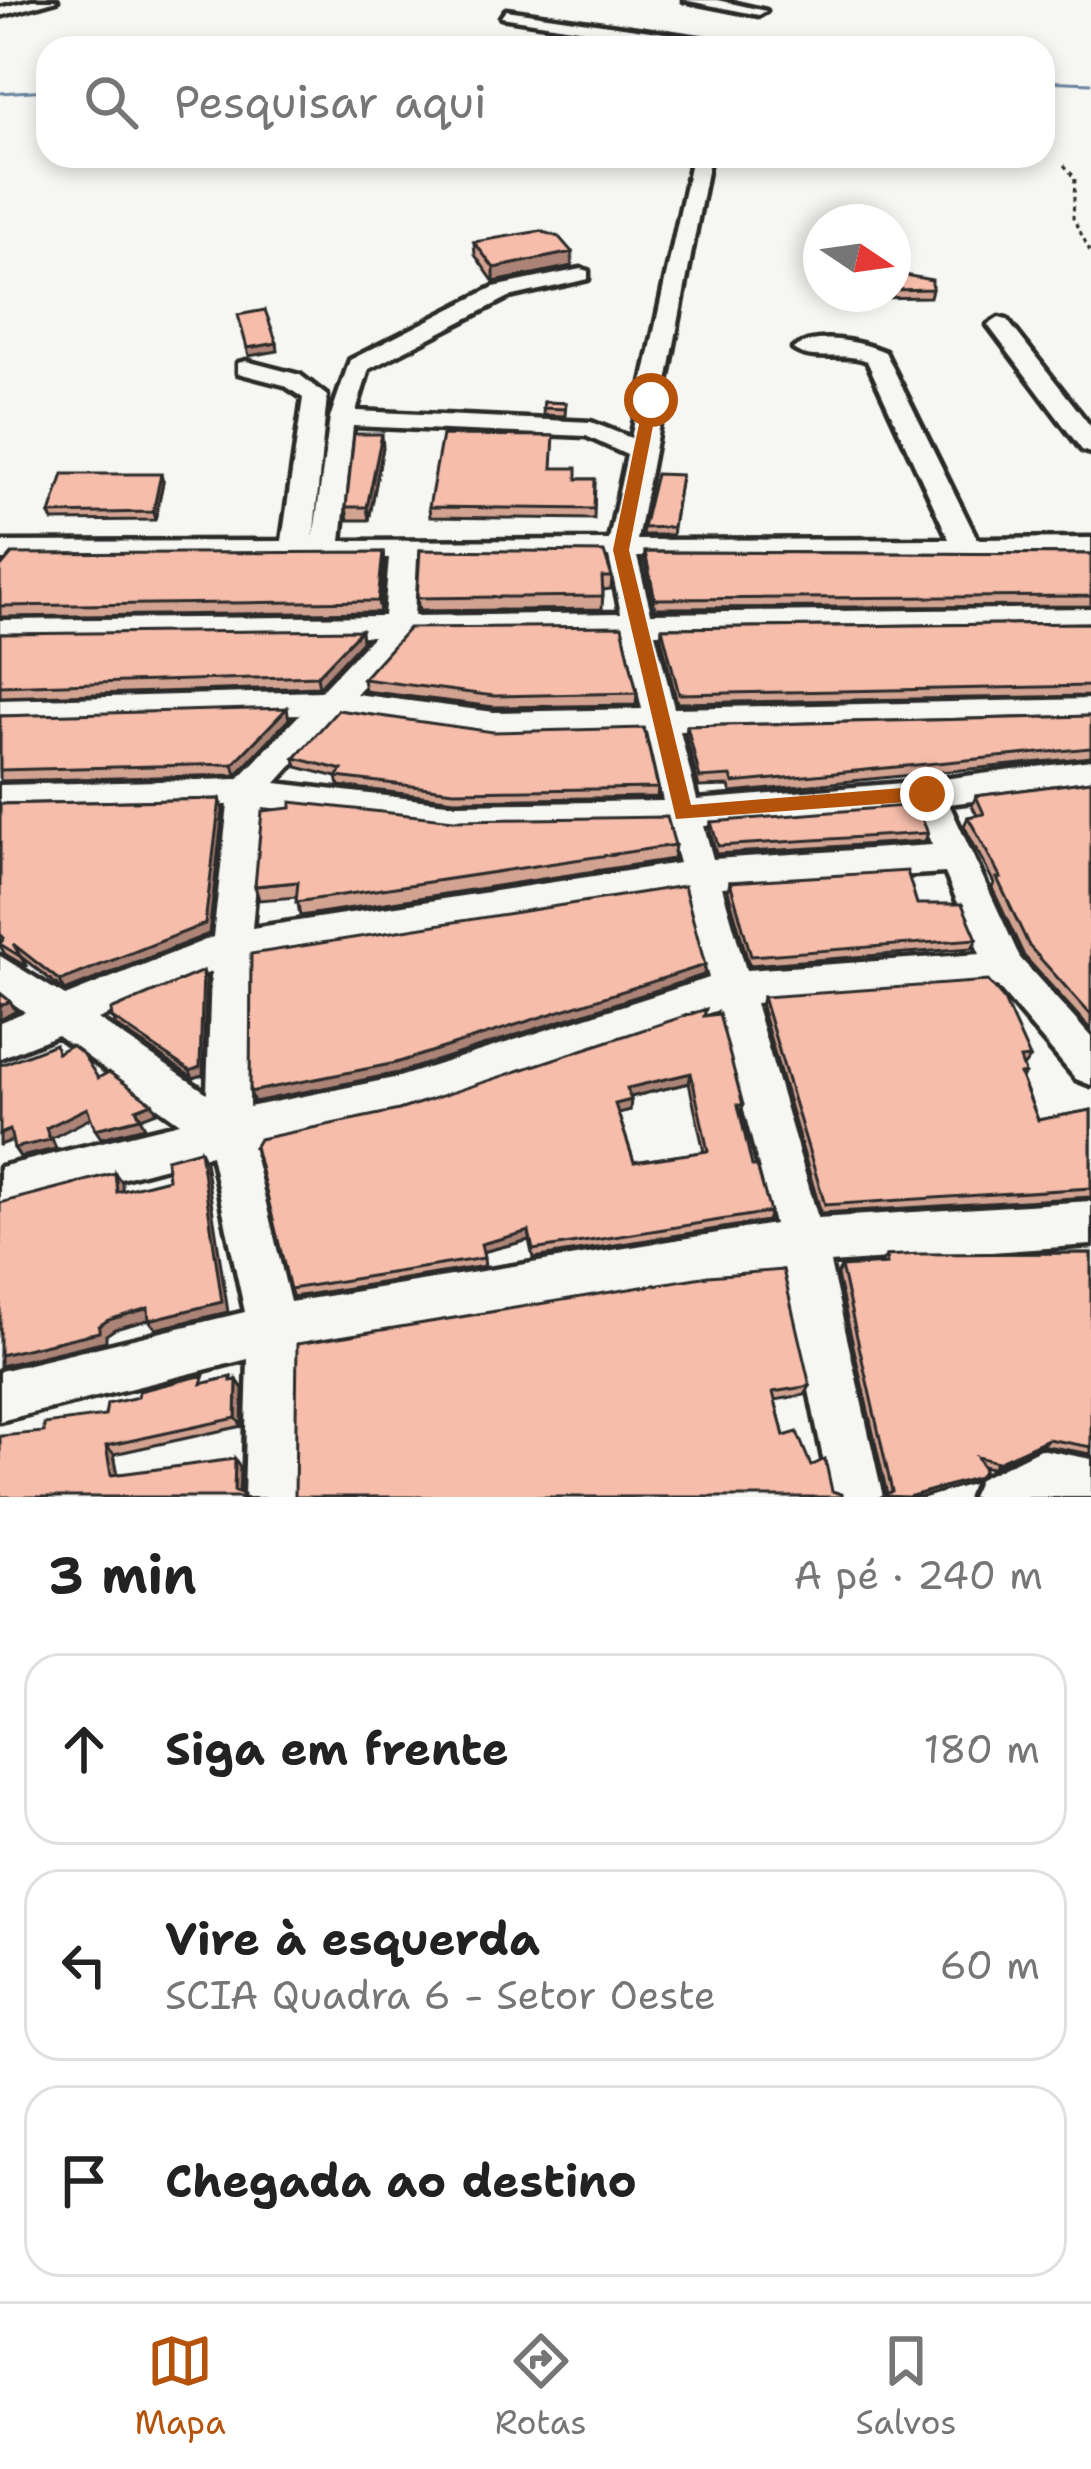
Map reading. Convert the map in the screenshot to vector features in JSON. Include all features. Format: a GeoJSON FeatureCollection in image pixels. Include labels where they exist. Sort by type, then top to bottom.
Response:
{"type":"FeatureCollection","features":[{"type":"Feature","properties":{"kind":"street"},"geometry":{"type":"LineString","coordinates":[[0,13],[50,0]]}},
{"type":"Feature","properties":{"kind":"street"},"geometry":{"type":"LineString","coordinates":[[541,0],[506,14],[655,36]]}},
{"type":"Feature","properties":{"kind":"street"},"geometry":{"type":"LineString","coordinates":[[691,0],[762,6],[743,36]]}},
{"type":"Feature","properties":{"kind":"street"},"geometry":{"type":"LineString","coordinates":[[699,168],[621,550],[683,814],[802,1242],[857,1497]]}},
{"type":"Feature","properties":{"kind":"street"},"geometry":{"type":"LineString","coordinates":[[326,548],[342,418],[358,365],[502,292],[581,275]]}},
{"type":"Feature","properties":{"kind":"street"},"geometry":{"type":"LineString","coordinates":[[999,325],[1091,445]]}},
{"type":"Feature","properties":{"kind":"street"},"geometry":{"type":"LineString","coordinates":[[804,350],[841,346],[878,357],[967,548]]}},
{"type":"Feature","properties":{"kind":"street"},"geometry":{"type":"LineString","coordinates":[[246,368],[292,380],[315,396],[295,548]]}},
{"type":"Feature","properties":{"kind":"street"},"geometry":{"type":"LineString","coordinates":[[342,418],[590,429],[618,424],[651,400]]}},
{"type":"Feature","properties":{"kind":"street"},"geometry":{"type":"LineString","coordinates":[[590,429],[641,452]]}},
{"type":"Feature","properties":{"kind":"street"},"geometry":{"type":"LineString","coordinates":[[0,551],[1091,547]]}},
{"type":"Feature","properties":{"kind":"street"},"geometry":{"type":"LineString","coordinates":[[270,1497],[272,1329],[226,1131],[231,947],[247,792],[398,628],[404,548]]}},
{"type":"Feature","properties":{"kind":"street"},"geometry":{"type":"LineString","coordinates":[[0,630],[1091,619]]}},
{"type":"Feature","properties":{"kind":"street"},"geometry":{"type":"LineString","coordinates":[[0,711],[334,702],[494,724],[1091,710]]}},
{"type":"Feature","properties":{"kind":"street"},"geometry":{"type":"LineString","coordinates":[[4,797],[247,792],[454,817],[683,814],[927,794],[1091,773]]}},
{"type":"Feature","properties":{"kind":"street"},"geometry":{"type":"LineString","coordinates":[[927,794],[1006,969],[1087,1053]]}},
{"type":"Feature","properties":{"kind":"street"},"geometry":{"type":"LineString","coordinates":[[0,1040],[231,947],[701,874],[955,858]]}},
{"type":"Feature","properties":{"kind":"street"},"geometry":{"type":"LineString","coordinates":[[0,1189],[226,1131],[399,1096],[733,988],[1006,969]]}},
{"type":"Feature","properties":{"kind":"street"},"geometry":{"type":"LineString","coordinates":[[0,973],[226,1131]]}},
{"type":"Feature","properties":{"kind":"street"},"geometry":{"type":"LineString","coordinates":[[0,1396],[272,1329],[802,1242],[1091,1223]]}},
{"type":"Feature","properties":{"kind":"street"},"geometry":{"type":"LineString","coordinates":[[997,1497],[1040,1475],[1091,1485]]}},
{"type":"Feature","properties":{"kind":"path"},"geometry":{"type":"LineString","coordinates":[[1064,165],[1075,178],[1069,210],[1073,229],[1091,253]]}},
{"type":"Feature","properties":{"kind":"building"},"geometry":{"type":"Polygon","coordinates":[[[540,231],[559,237],[572,252],[494,268],[474,242],[540,231]]]}},
{"type":"Feature","properties":{"kind":"building"},"geometry":{"type":"Polygon","coordinates":[[[911,276],[932,280],[932,289],[911,290],[911,276]]]}},
{"type":"Feature","properties":{"kind":"building"},"geometry":{"type":"Polygon","coordinates":[[[265,310],[277,343],[247,348],[238,315],[265,310]]]}},
{"type":"Feature","properties":{"kind":"building"},"geometry":{"type":"Polygon","coordinates":[[[544,402],[566,403],[565,409],[543,408],[544,402]]]}},
{"type":"Feature","properties":{"kind":"building"},"geometry":{"type":"Polygon","coordinates":[[[354,434],[382,434],[367,507],[346,507],[354,434]]]}},
{"type":"Feature","properties":{"kind":"building"},"geometry":{"type":"Polygon","coordinates":[[[442,435],[554,436],[552,468],[577,468],[577,479],[595,479],[594,509],[429,507],[442,435]]]}},
{"type":"Feature","properties":{"kind":"building"},"geometry":{"type":"Polygon","coordinates":[[[63,474],[161,474],[153,512],[50,514],[63,474]]]}},
{"type":"Feature","properties":{"kind":"building"},"geometry":{"type":"Polygon","coordinates":[[[656,474],[681,475],[673,527],[643,528],[656,474]]]}},
{"type":"Feature","properties":{"kind":"building"},"geometry":{"type":"Polygon","coordinates":[[[420,550],[604,552],[612,577],[602,577],[603,596],[417,598],[420,550]]]}},
{"type":"Feature","properties":{"kind":"building"},"geometry":{"type":"Polygon","coordinates":[[[383,552],[378,601],[0,606],[0,568],[12,554],[383,552]]]}},
{"type":"Feature","properties":{"kind":"building"},"geometry":{"type":"Polygon","coordinates":[[[645,552],[1091,554],[1091,596],[655,599],[645,552]]]}},
{"type":"Feature","properties":{"kind":"building"},"geometry":{"type":"Polygon","coordinates":[[[1091,623],[1091,686],[679,694],[662,628],[1091,623]]]}},
{"type":"Feature","properties":{"kind":"building"},"geometry":{"type":"Polygon","coordinates":[[[622,626],[637,693],[494,696],[363,679],[409,628],[622,626]]]}},
{"type":"Feature","properties":{"kind":"building"},"geometry":{"type":"Polygon","coordinates":[[[361,630],[317,676],[0,686],[0,634],[361,630]]]}},
{"type":"Feature","properties":{"kind":"building"},"geometry":{"type":"Polygon","coordinates":[[[287,708],[233,764],[0,770],[0,716],[287,708]]]}},
{"type":"Feature","properties":{"kind":"building"},"geometry":{"type":"Polygon","coordinates":[[[338,710],[493,732],[644,728],[658,788],[454,791],[337,777],[342,770],[295,758],[338,710]]]}},
{"type":"Feature","properties":{"kind":"building"},"geometry":{"type":"Polygon","coordinates":[[[1091,716],[1091,748],[733,783],[731,776],[700,778],[687,726],[1091,716]]]}},
{"type":"Feature","properties":{"kind":"building"},"geometry":{"type":"Polygon","coordinates":[[[1091,781],[1091,1015],[1029,946],[997,878],[1001,878],[968,817],[984,814],[976,796],[1091,781]]]}},
{"type":"Feature","properties":{"kind":"building"},"geometry":{"type":"Polygon","coordinates":[[[220,799],[205,924],[60,981],[13,944],[21,957],[0,944],[4,938],[0,934],[0,804],[220,799]]]}},
{"type":"Feature","properties":{"kind":"building"},"geometry":{"type":"Polygon","coordinates":[[[291,802],[454,820],[667,817],[675,845],[296,902],[298,882],[255,886],[262,811],[291,808],[291,802]]]}},
{"type":"Feature","properties":{"kind":"building"},"geometry":{"type":"Polygon","coordinates":[[[916,805],[928,833],[718,846],[711,822],[916,805]]]}},
{"type":"Feature","properties":{"kind":"building"},"geometry":{"type":"Polygon","coordinates":[[[907,871],[917,904],[962,904],[977,939],[751,956],[730,882],[907,871]]]}},
{"type":"Feature","properties":{"kind":"building"},"geometry":{"type":"Polygon","coordinates":[[[684,886],[705,965],[396,1063],[250,1092],[251,954],[684,886]]]}},
{"type":"Feature","properties":{"kind":"building"},"geometry":{"type":"Polygon","coordinates":[[[203,971],[200,1067],[190,1071],[112,1018],[111,1010],[203,971]]]}},
{"type":"Feature","properties":{"kind":"building"},"geometry":{"type":"Polygon","coordinates":[[[988,981],[1003,998],[1030,1058],[1020,1059],[1025,1073],[1020,1074],[1038,1120],[1091,1110],[1091,1188],[825,1205],[763,997],[988,981]]]}},
{"type":"Feature","properties":{"kind":"building"},"geometry":{"type":"Polygon","coordinates":[[[706,1009],[704,1016],[719,1014],[743,1105],[738,1105],[752,1166],[757,1166],[770,1212],[533,1250],[529,1231],[481,1244],[484,1258],[290,1289],[255,1146],[259,1139],[399,1110],[706,1009]],[[691,1073],[627,1088],[631,1100],[615,1104],[634,1162],[708,1151],[691,1073]]]}},
{"type":"Feature","properties":{"kind":"building"},"geometry":{"type":"Polygon","coordinates":[[[55,1044],[57,1053],[71,1045],[98,1078],[109,1072],[152,1103],[136,1109],[140,1118],[95,1129],[87,1108],[46,1128],[50,1140],[14,1148],[10,1130],[0,1134],[0,1061],[1,1065],[55,1044]]]}},
{"type":"Feature","properties":{"kind":"building"},"geometry":{"type":"Polygon","coordinates":[[[200,1150],[222,1302],[149,1320],[148,1308],[108,1320],[99,1332],[0,1355],[0,1203],[115,1173],[117,1192],[168,1179],[166,1159],[200,1150]]]}},
{"type":"Feature","properties":{"kind":"building"},"geometry":{"type":"Polygon","coordinates":[[[1091,1253],[1091,1447],[1048,1439],[997,1462],[977,1457],[984,1469],[979,1477],[908,1497],[883,1496],[892,1491],[841,1267],[887,1264],[886,1256],[920,1254],[1091,1253]]]}},
{"type":"Feature","properties":{"kind":"building"},"geometry":{"type":"Polygon","coordinates":[[[783,1270],[810,1386],[773,1392],[784,1436],[797,1432],[811,1466],[825,1459],[832,1491],[842,1497],[295,1497],[297,1344],[708,1276],[783,1270]]]}},
{"type":"Feature","properties":{"kind":"building"},"geometry":{"type":"Polygon","coordinates":[[[204,1375],[201,1384],[231,1377],[237,1380],[236,1418],[106,1446],[111,1475],[235,1459],[234,1490],[244,1497],[0,1497],[0,1436],[44,1432],[44,1424],[105,1416],[107,1404],[204,1375]]]}},
{"type":"Feature","properties":{"kind":"waterway"},"geometry":{"type":"LineString","coordinates":[[1055,82],[1091,83]]}},
{"type":"Feature","properties":{"kind":"waterway"},"geometry":{"type":"LineString","coordinates":[[0,93],[36,91]]}},
{"type":"Feature","properties":{"kind":"route"},"geometry":{"type":"LineString","coordinates":[[651,400],[621,550],[683,814],[927,794]]}}]}
